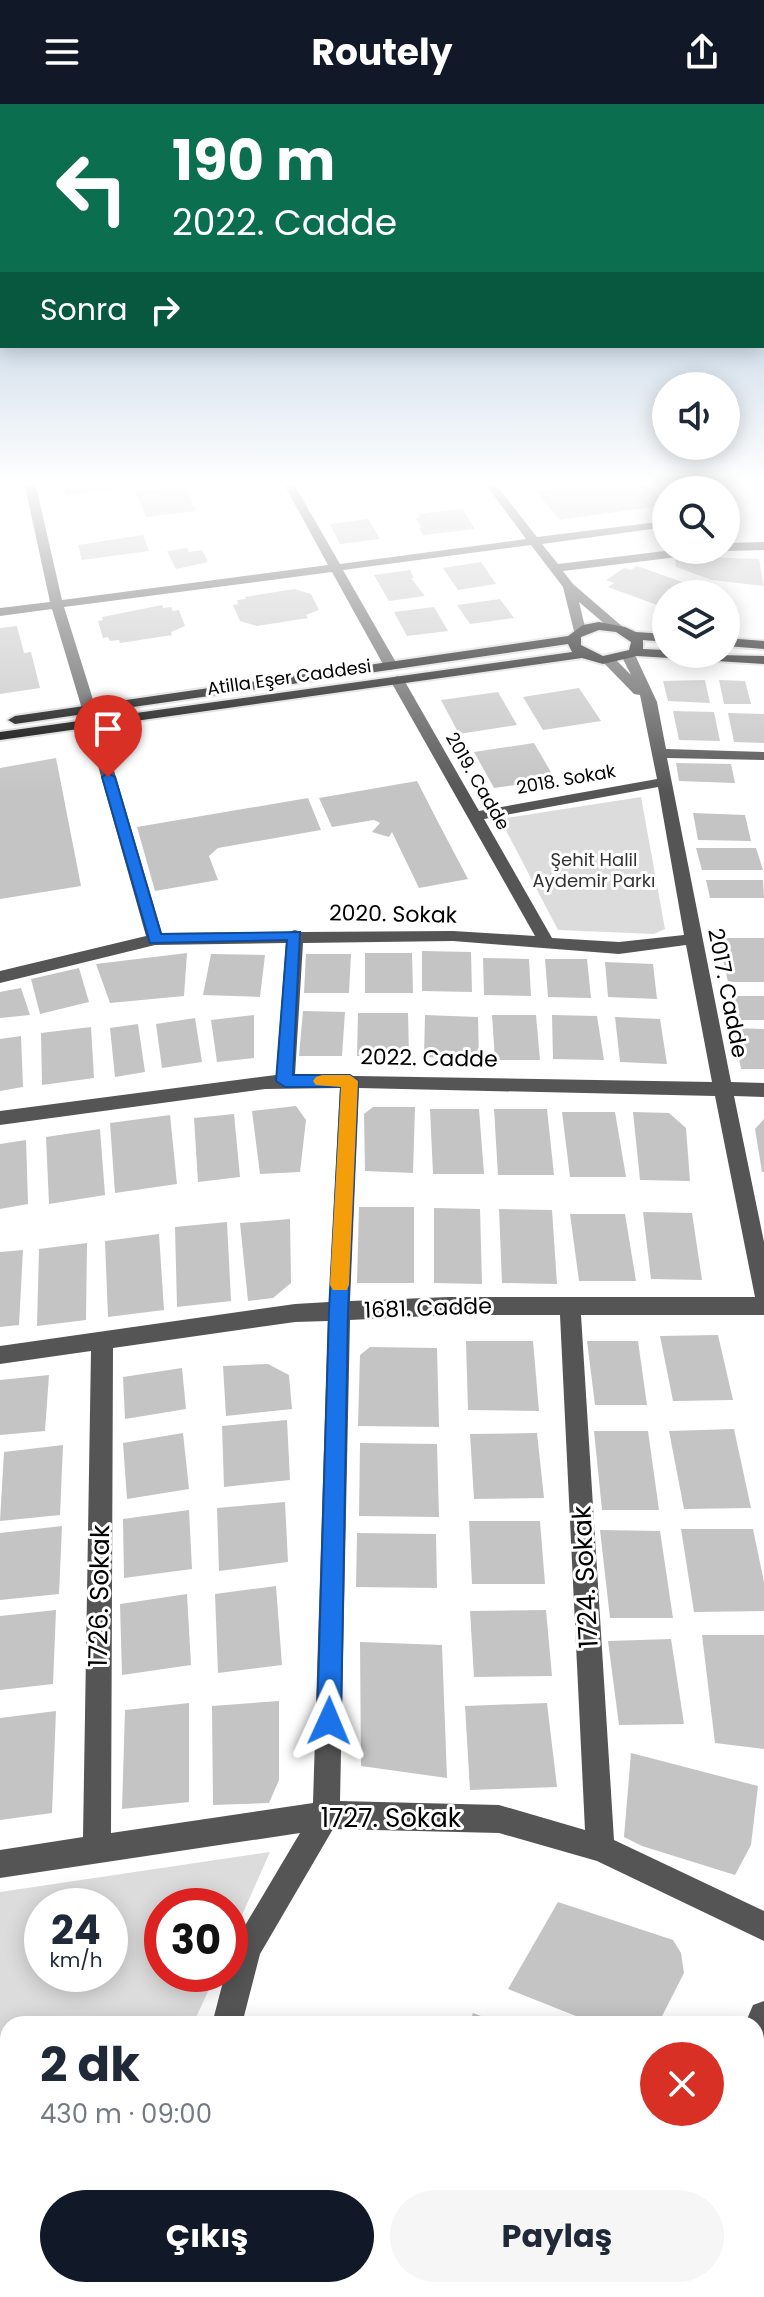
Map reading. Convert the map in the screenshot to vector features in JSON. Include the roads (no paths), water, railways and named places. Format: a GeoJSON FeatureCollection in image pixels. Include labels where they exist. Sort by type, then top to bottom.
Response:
{"type":"FeatureCollection","features":[{"type":"Feature","properties":{"kind":"main road","name":"Atilla Eşer Caddesi"},"geometry":{"type":"LineString","coordinates":[[394,673],[576,635],[599,626],[618,628]]}},
{"type":"Feature","properties":{"kind":"main road"},"geometry":{"type":"LineString","coordinates":[[618,628],[634,636],[652,637]]}},
{"type":"Feature","properties":{"kind":"main road"},"geometry":{"type":"LineString","coordinates":[[576,635],[574,646],[583,654],[608,660],[632,654],[764,660]]}},
{"type":"Feature","properties":{"kind":"main road"},"geometry":{"type":"LineString","coordinates":[[632,654],[638,642],[634,636]]}},
{"type":"Feature","properties":{"kind":"main road"},"geometry":{"type":"LineString","coordinates":[[740,643],[764,645]]}},
{"type":"Feature","properties":{"kind":"main road","name":"Atilla Eşer Caddesi"},"geometry":{"type":"LineString","coordinates":[[0,723],[91,716],[394,673],[583,654]]}},
{"type":"Feature","properties":{"kind":"main road","name":"Atilla Eşer Caddesi"},"geometry":{"type":"LineString","coordinates":[[0,736],[91,716]]}},
{"type":"Feature","properties":{"kind":"street"},"geometry":{"type":"LineString","coordinates":[[53,588],[155,939]]}},
{"type":"Feature","properties":{"kind":"street"},"geometry":{"type":"LineString","coordinates":[[0,612],[182,588]]}},
{"type":"Feature","properties":{"kind":"street","name":"2019. Cadde"},"geometry":{"type":"LineString","coordinates":[[346,588],[547,943]]}},
{"type":"Feature","properties":{"kind":"street"},"geometry":{"type":"LineString","coordinates":[[569,588],[576,635]]}},
{"type":"Feature","properties":{"kind":"street"},"geometry":{"type":"LineString","coordinates":[[571,588],[618,628]]}},
{"type":"Feature","properties":{"kind":"street","name":"2017. Cadde"},"geometry":{"type":"LineString","coordinates":[[632,654],[650,702],[693,939],[764,1293]]}},
{"type":"Feature","properties":{"kind":"street"},"geometry":{"type":"LineString","coordinates":[[608,660],[650,702]]}},
{"type":"Feature","properties":{"kind":"street"},"geometry":{"type":"LineString","coordinates":[[659,753],[764,756]]}},
{"type":"Feature","properties":{"kind":"street","name":"2018. Sokak"},"geometry":{"type":"LineString","coordinates":[[474,816],[664,782]]}},
{"type":"Feature","properties":{"kind":"street"},"geometry":{"type":"LineString","coordinates":[[285,1081],[295,935]]}},
{"type":"Feature","properties":{"kind":"street","name":"2020. Sokak"},"geometry":{"type":"LineString","coordinates":[[0,977],[155,939],[295,935],[453,936],[619,948],[693,939]]}},
{"type":"Feature","properties":{"kind":"street","name":"2022. Cadde"},"geometry":{"type":"LineString","coordinates":[[0,1118],[285,1081],[764,1090]]}},
{"type":"Feature","properties":{"kind":"street"},"geometry":{"type":"LineString","coordinates":[[229,2016],[247,1949],[326,1815],[339,1311],[350,1081]]}},
{"type":"Feature","properties":{"kind":"street","name":"1681. Cadde"},"geometry":{"type":"LineString","coordinates":[[0,1355],[295,1313],[449,1306],[764,1306]]}},
{"type":"Feature","properties":{"kind":"street","name":"1724. Sokak"},"geometry":{"type":"LineString","coordinates":[[570,1306],[600,1848]]}},
{"type":"Feature","properties":{"kind":"street","name":"1726. Sokak"},"geometry":{"type":"LineString","coordinates":[[97,1851],[102,1342]]}},
{"type":"Feature","properties":{"kind":"street","name":"1727. Sokak"},"geometry":{"type":"LineString","coordinates":[[0,1864],[326,1815],[499,1819],[600,1848],[764,1926]]}},
{"type":"Feature","properties":{"kind":"park label","name":"Şehit Halil Aydemir Parkı"},"geometry":{"type":"Point","coordinates":[594,869]}}]}
